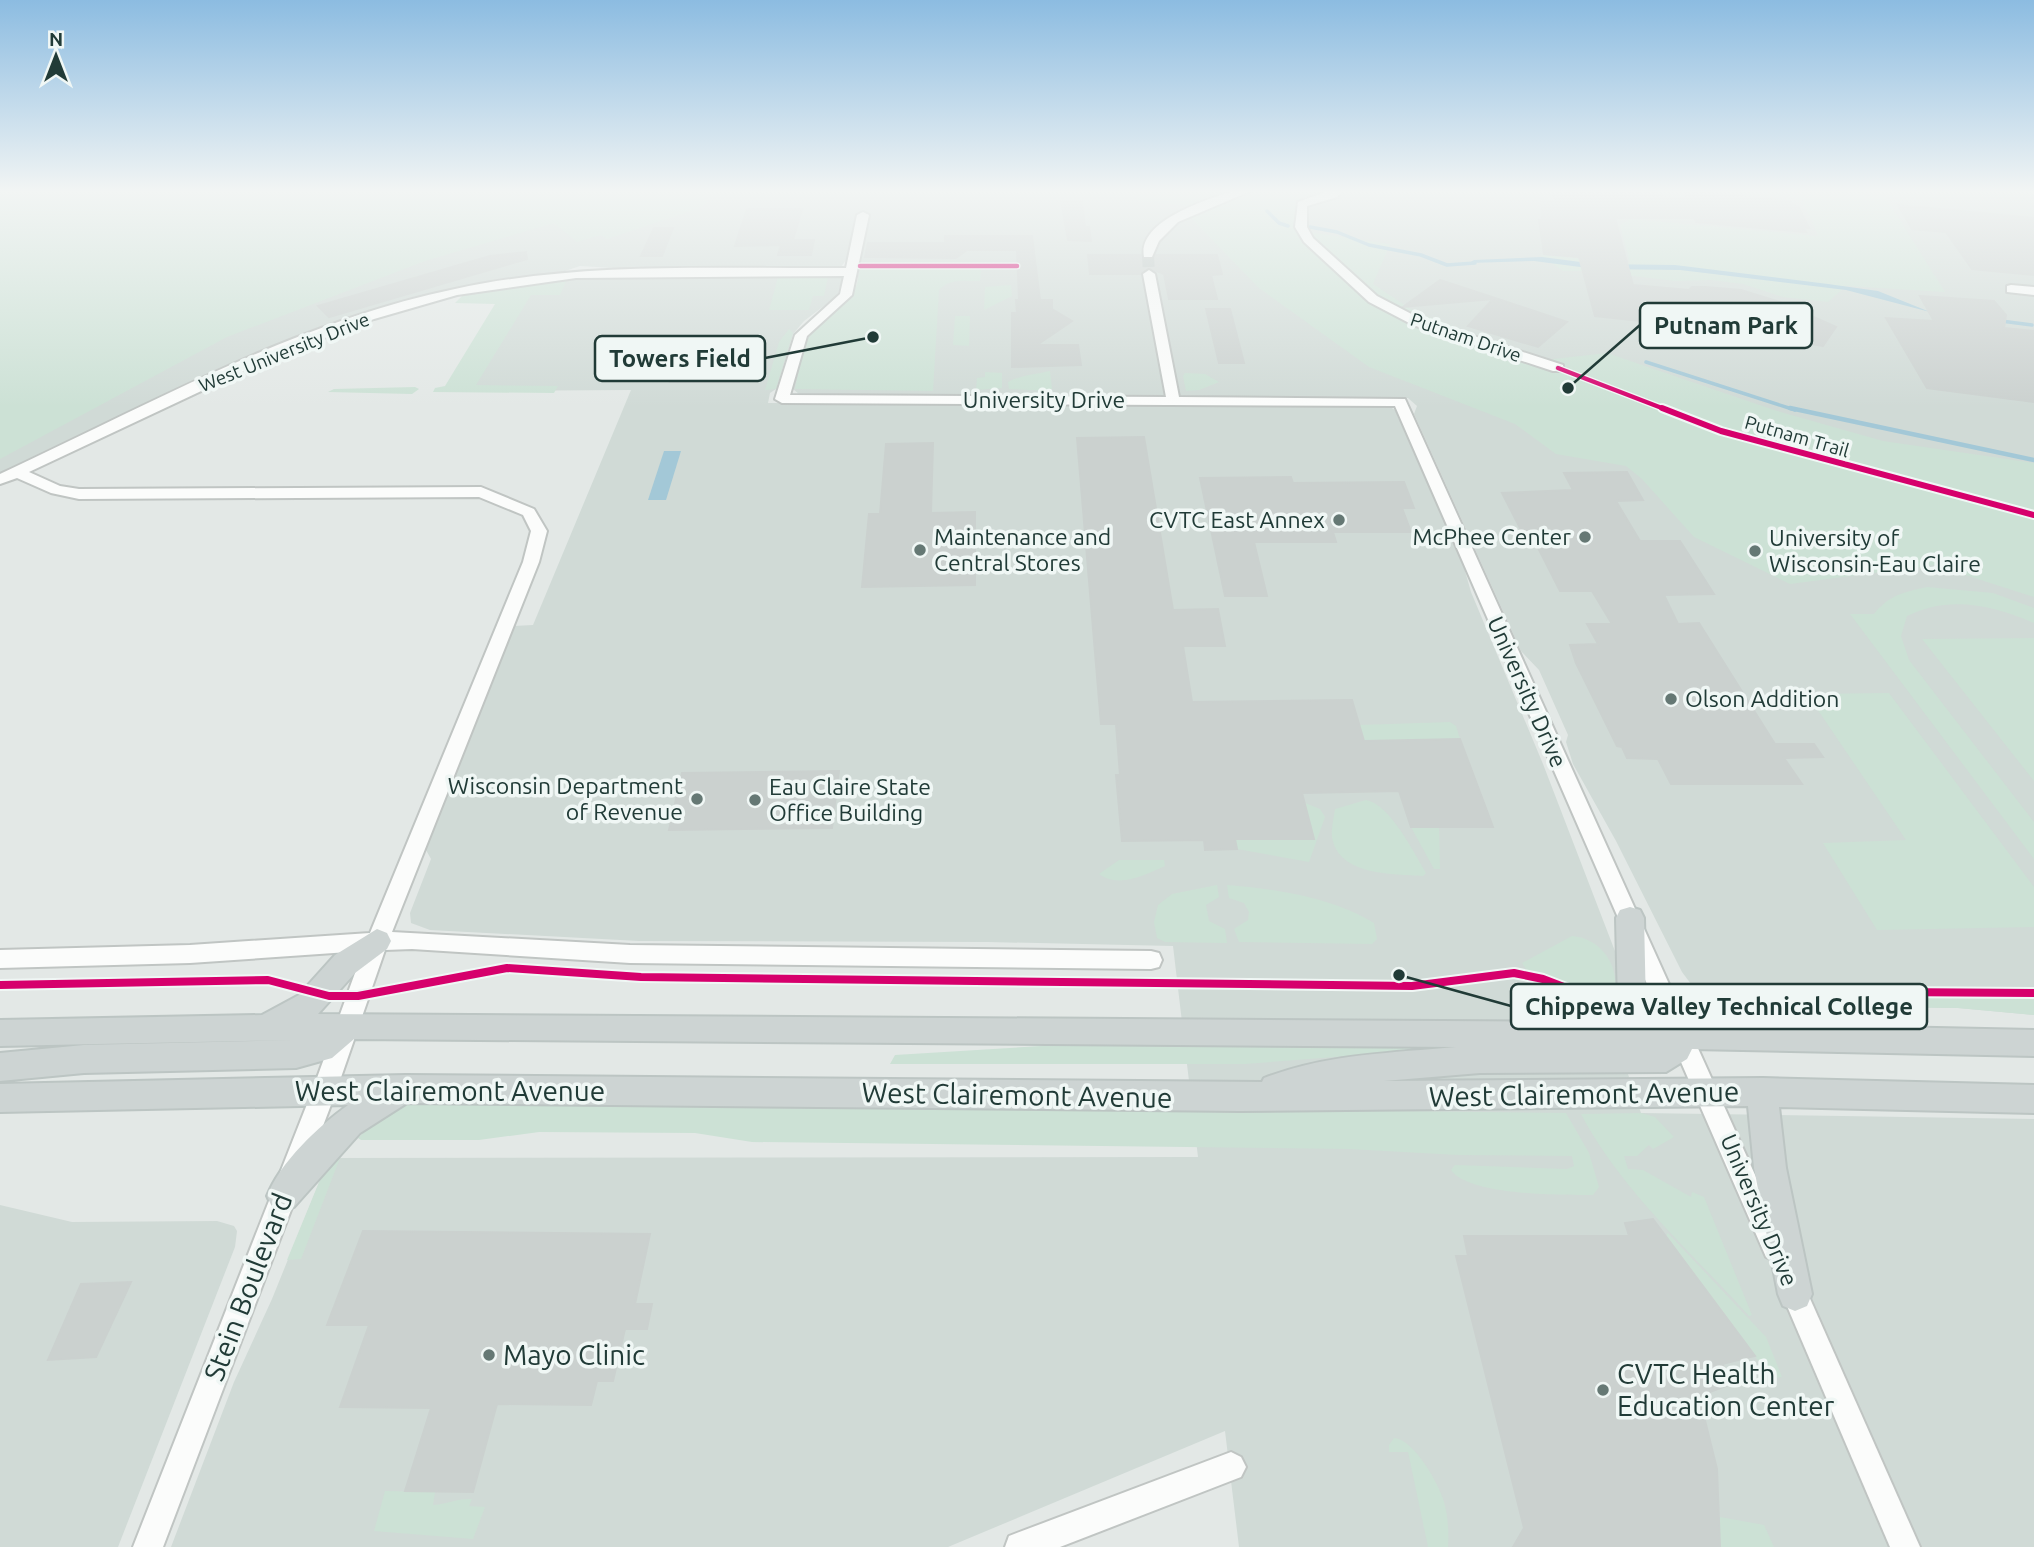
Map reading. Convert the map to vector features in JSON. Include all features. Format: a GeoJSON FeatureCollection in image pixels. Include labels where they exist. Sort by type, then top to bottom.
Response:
{"type":"FeatureCollection","features":[{"type":"Feature","properties":{"kind":"main road"},"geometry":{"type":"LineString","coordinates":[[1596,1036],[1621,1027],[1632,1008],[1630,918]]}},
{"type":"Feature","properties":{"kind":"main road"},"geometry":{"type":"LineString","coordinates":[[262,1028],[309,1004],[345,964],[377,941]]}},
{"type":"Feature","properties":{"kind":"main road"},"geometry":{"type":"LineString","coordinates":[[0,1067],[83,1059],[310,1053],[322,1048],[348,1026]]}},
{"type":"Feature","properties":{"kind":"main road"},"geometry":{"type":"LineString","coordinates":[[0,1033],[348,1026],[1684,1036],[2034,1043]]}},
{"type":"Feature","properties":{"kind":"main road"},"geometry":{"type":"LineString","coordinates":[[1241,1097],[1332,1072],[1360,1068],[1502,1058],[1666,1058],[1677,1049],[1684,1036]]}},
{"type":"Feature","properties":{"kind":"main road"},"geometry":{"type":"LineString","coordinates":[[283,1196],[357,1114],[381,1099],[406,1089]]}},
{"type":"Feature","properties":{"kind":"main road","name":"West Clairemont Avenue"},"geometry":{"type":"LineString","coordinates":[[0,1097],[406,1089],[1241,1097],[1763,1092],[2034,1099]]}},
{"type":"Feature","properties":{"kind":"main road"},"geometry":{"type":"LineString","coordinates":[[1763,1092],[1766,1150],[1795,1294]]}},
{"type":"Feature","properties":{"kind":"street"},"geometry":{"type":"LineString","coordinates":[[851,272],[853,262]]}},
{"type":"Feature","properties":{"kind":"street","name":"Putnam Drive"},"geometry":{"type":"LineString","coordinates":[[1332,262],[1373,299],[1417,322],[1558,368]]}},
{"type":"Feature","properties":{"kind":"street","name":"University Drive"},"geometry":{"type":"LineString","coordinates":[[851,272],[846,295],[801,335],[782,400],[1400,402],[1554,754],[1684,1036],[1905,1547]]}},
{"type":"Feature","properties":{"kind":"street","name":"West University Drive"},"geometry":{"type":"LineString","coordinates":[[10,477],[262,357],[370,316],[456,292],[576,274],[851,272]]}},
{"type":"Feature","properties":{"kind":"street"},"geometry":{"type":"LineString","coordinates":[[1149,274],[1173,400]]}},
{"type":"Feature","properties":{"kind":"street"},"geometry":{"type":"LineString","coordinates":[[2011,289],[2034,291]]}},
{"type":"Feature","properties":{"kind":"street","name":"Stein Boulevard"},"geometry":{"type":"LineString","coordinates":[[10,477],[79,494],[452,490],[481,492],[509,501],[529,512],[539,531],[531,562],[377,941],[325,1089],[148,1547]]}},
{"type":"Feature","properties":{"kind":"street"},"geometry":{"type":"LineString","coordinates":[[0,960],[190,954],[377,941],[426,941],[630,954],[1151,960]]}},
{"type":"Feature","properties":{"kind":"street"},"geometry":{"type":"LineString","coordinates":[[1020,1547],[1231,1467]]}},
{"type":"Feature","properties":{"kind":"shaded area","name":"University of Wisconsin-Eau Claire"},"geometry":{"type":"Polygon","coordinates":[[[0,262],[845,262],[840,268],[799,269],[669,267],[645,270],[580,266],[559,273],[468,286],[356,318],[0,476],[0,262]]]}},
{"type":"Feature","properties":{"kind":"shaded area","name":"University of Wisconsin-Eau Claire"},"geometry":{"type":"Polygon","coordinates":[[[860,262],[2034,262],[2034,1015],[1958,1008],[1727,1005],[1710,1002],[1697,992],[1682,972],[1616,841],[1573,764],[1566,742],[1568,735],[1539,670],[1521,651],[1414,414],[1417,406],[1408,398],[799,394],[793,389],[804,342],[821,321],[851,298],[857,285],[860,262]]]}},
{"type":"Feature","properties":{"kind":"shaded area"},"geometry":{"type":"Polygon","coordinates":[[[653,275],[843,276],[837,296],[804,321],[793,334],[776,389],[770,393],[768,403],[1387,405],[1395,410],[1463,564],[1471,592],[1543,764],[1618,959],[1620,1016],[1609,1017],[1641,1113],[2034,1119],[2034,1547],[1239,1547],[1225,1431],[948,1547],[171,1547],[234,1382],[272,1299],[329,1158],[1198,1157],[1173,946],[988,942],[639,941],[430,930],[411,923],[410,913],[431,859],[426,850],[429,834],[514,626],[533,625],[631,390],[451,391],[515,285],[598,277],[640,279],[653,275]]]}},
{"type":"Feature","properties":{"kind":"shaded area"},"geometry":{"type":"Polygon","coordinates":[[[0,1205],[72,1222],[217,1221],[234,1226],[237,1231],[235,1247],[118,1547],[0,1547],[0,1205]]]}},
{"type":"Feature","properties":{"kind":"green space"},"geometry":{"type":"Polygon","coordinates":[[[0,262],[422,262],[227,337],[0,459],[0,262]]]}},
{"type":"Feature","properties":{"kind":"green space"},"geometry":{"type":"Polygon","coordinates":[[[1234,262],[1382,262],[1373,284],[1415,312],[1545,360],[1607,353],[1774,410],[1883,441],[2034,463],[2034,597],[1934,565],[1790,584],[1694,537],[1642,479],[1626,466],[1556,454],[1515,424],[1369,367],[1259,288],[1234,262]]]}},
{"type":"Feature","properties":{"kind":"green space"},"geometry":{"type":"Polygon","coordinates":[[[1551,262],[1926,262],[1945,292],[1846,286],[1828,302],[1783,297],[1743,284],[1711,280],[1675,281],[1592,271],[1563,271],[1551,262]]]}},
{"type":"Feature","properties":{"kind":"green space"},"geometry":{"type":"Polygon","coordinates":[[[860,269],[981,270],[980,281],[953,282],[939,290],[933,391],[795,389],[803,352],[812,331],[848,299],[858,282],[860,269]]]}},
{"type":"Feature","properties":{"kind":"green space"},"geometry":{"type":"Polygon","coordinates":[[[778,277],[828,277],[824,296],[813,296],[809,310],[769,310],[778,277]]]}},
{"type":"Feature","properties":{"kind":"green space"},"geometry":{"type":"Polygon","coordinates":[[[567,279],[560,295],[531,295],[476,385],[558,386],[554,393],[433,392],[435,388],[445,386],[495,304],[455,303],[464,294],[567,279]]]}},
{"type":"Feature","properties":{"kind":"green space"},"geometry":{"type":"Polygon","coordinates":[[[1011,285],[1012,296],[984,310],[985,287],[1011,285]]]}},
{"type":"Feature","properties":{"kind":"green space"},"geometry":{"type":"Polygon","coordinates":[[[955,316],[970,316],[969,346],[953,345],[955,316]]]}},
{"type":"Feature","properties":{"kind":"green space"},"geometry":{"type":"Polygon","coordinates":[[[789,329],[793,333],[776,389],[765,390],[779,342],[789,329]]]}},
{"type":"Feature","properties":{"kind":"green space"},"geometry":{"type":"Polygon","coordinates":[[[1050,371],[1052,389],[1049,391],[1009,389],[1008,382],[1050,371]]]}},
{"type":"Feature","properties":{"kind":"green space"},"geometry":{"type":"Polygon","coordinates":[[[985,372],[1002,373],[1002,388],[976,390],[977,378],[985,377],[985,372]]]}},
{"type":"Feature","properties":{"kind":"green space"},"geometry":{"type":"Polygon","coordinates":[[[1185,373],[1205,374],[1219,382],[1199,390],[1186,391],[1183,376],[1185,373]]]}},
{"type":"Feature","properties":{"kind":"green space"},"geometry":{"type":"Polygon","coordinates":[[[334,389],[419,389],[412,394],[328,392],[334,389]]]}},
{"type":"Feature","properties":{"kind":"green space"},"geometry":{"type":"Polygon","coordinates":[[[1927,587],[1993,593],[2034,608],[2034,623],[1986,607],[1955,604],[1939,606],[1907,616],[1901,636],[1909,660],[2034,822],[2034,859],[1850,614],[1874,614],[1885,602],[1898,595],[1927,587]]]}},
{"type":"Feature","properties":{"kind":"green space"},"geometry":{"type":"Polygon","coordinates":[[[2034,638],[2034,781],[1922,639],[2034,638]]]}},
{"type":"Feature","properties":{"kind":"green space"},"geometry":{"type":"Polygon","coordinates":[[[1889,693],[2034,887],[2034,927],[1877,930],[1823,843],[1906,840],[1807,694],[1889,693]]]}},
{"type":"Feature","properties":{"kind":"green space"},"geometry":{"type":"Polygon","coordinates":[[[1450,722],[1456,726],[1460,739],[1364,741],[1359,725],[1450,722]]]}},
{"type":"Feature","properties":{"kind":"green space"},"geometry":{"type":"Polygon","coordinates":[[[1366,800],[1375,803],[1392,820],[1426,873],[1423,876],[1369,870],[1356,866],[1336,850],[1332,837],[1335,809],[1366,800]]]}},
{"type":"Feature","properties":{"kind":"green space"},"geometry":{"type":"Polygon","coordinates":[[[1305,803],[1320,809],[1325,817],[1309,862],[1237,849],[1235,839],[1313,839],[1305,803]]]}},
{"type":"Feature","properties":{"kind":"green space"},"geometry":{"type":"Polygon","coordinates":[[[1411,827],[1439,827],[1440,869],[1434,869],[1411,827]]]}},
{"type":"Feature","properties":{"kind":"green space"},"geometry":{"type":"Polygon","coordinates":[[[1119,860],[1164,860],[1165,866],[1133,879],[1115,880],[1099,874],[1119,860]]]}},
{"type":"Feature","properties":{"kind":"green space"},"geometry":{"type":"Polygon","coordinates":[[[1217,885],[1219,897],[1206,905],[1209,921],[1225,929],[1227,943],[1165,942],[1157,938],[1154,922],[1158,905],[1172,894],[1217,885]]]}},
{"type":"Feature","properties":{"kind":"green space"},"geometry":{"type":"Polygon","coordinates":[[[1227,885],[1284,892],[1340,907],[1374,923],[1377,939],[1372,944],[1239,942],[1234,929],[1248,920],[1249,912],[1244,903],[1229,898],[1227,885]]]}},
{"type":"Feature","properties":{"kind":"green space"},"geometry":{"type":"Polygon","coordinates":[[[1572,936],[1593,943],[1608,958],[1615,978],[1614,1001],[1528,972],[1522,963],[1572,936]]]}},
{"type":"Feature","properties":{"kind":"green space"},"geometry":{"type":"Polygon","coordinates":[[[1741,993],[2034,997],[2034,1015],[1958,1008],[1727,1005],[1726,997],[1741,993]]]}},
{"type":"Feature","properties":{"kind":"green space"},"geometry":{"type":"Polygon","coordinates":[[[1105,1042],[1466,1043],[1470,1049],[1407,1056],[1347,1056],[1245,1064],[890,1064],[895,1055],[1105,1042]]]}},
{"type":"Feature","properties":{"kind":"green space"},"geometry":{"type":"Polygon","coordinates":[[[423,1100],[1566,1113],[1589,1153],[1599,1187],[1593,1195],[1518,1192],[1477,1185],[1461,1179],[1451,1170],[1455,1165],[1567,1169],[1574,1166],[1572,1156],[1458,1155],[1349,1149],[752,1142],[695,1133],[539,1132],[479,1140],[358,1138],[391,1105],[423,1100]]]}},
{"type":"Feature","properties":{"kind":"green space"},"geometry":{"type":"Polygon","coordinates":[[[1641,1113],[1655,1117],[1674,1137],[1653,1149],[1649,1145],[1637,1156],[1624,1156],[1628,1169],[1643,1170],[1691,1197],[1692,1192],[1704,1197],[1752,1315],[1749,1316],[1636,1194],[1597,1142],[1581,1114],[1641,1113]]]}},
{"type":"Feature","properties":{"kind":"green space"},"geometry":{"type":"Polygon","coordinates":[[[345,1145],[301,1259],[287,1260],[329,1158],[345,1145]]]}},
{"type":"Feature","properties":{"kind":"green space"},"geometry":{"type":"Polygon","coordinates":[[[1668,1233],[1766,1337],[1782,1377],[1771,1378],[1666,1236],[1668,1233]]]}},
{"type":"Feature","properties":{"kind":"green space"},"geometry":{"type":"Polygon","coordinates":[[[1394,1438],[1410,1446],[1437,1485],[1446,1513],[1448,1547],[1428,1547],[1408,1452],[1389,1452],[1389,1445],[1394,1438]]]}},
{"type":"Feature","properties":{"kind":"green space"},"geometry":{"type":"Polygon","coordinates":[[[385,1491],[435,1492],[433,1505],[472,1499],[469,1506],[485,1507],[473,1539],[374,1531],[385,1491]]]}},
{"type":"Feature","properties":{"kind":"green space"},"geometry":{"type":"Polygon","coordinates":[[[1720,1517],[1764,1525],[1774,1547],[1720,1547],[1720,1517]]]}},
{"type":"Feature","properties":{"kind":"water"},"geometry":{"type":"Polygon","coordinates":[[[1543,262],[1675,265],[1828,284],[1878,291],[1930,312],[1846,290],[1680,270],[1596,269],[1543,262]]]}},
{"type":"Feature","properties":{"kind":"water"},"geometry":{"type":"Polygon","coordinates":[[[664,451],[681,451],[666,500],[648,500],[664,451]]]}},
{"type":"Feature","properties":{"kind":"building"},"geometry":{"type":"Polygon","coordinates":[[[469,262],[516,262],[329,317],[318,306],[469,262]]]}},
{"type":"Feature","properties":{"kind":"building"},"geometry":{"type":"Polygon","coordinates":[[[1017,262],[1035,262],[1040,300],[1052,300],[1052,309],[1072,321],[1037,345],[1078,345],[1081,365],[1012,367],[1012,313],[1017,313],[1016,300],[1019,300],[1017,262]]]}},
{"type":"Feature","properties":{"kind":"building"},"geometry":{"type":"Polygon","coordinates":[[[1089,262],[1219,262],[1222,274],[1211,275],[1217,299],[1169,299],[1164,274],[1150,268],[1141,274],[1090,274],[1089,262]]]}},
{"type":"Feature","properties":{"kind":"building"},"geometry":{"type":"Polygon","coordinates":[[[1580,262],[1627,262],[1633,285],[1689,290],[1692,287],[1705,287],[1741,290],[1780,302],[1836,327],[1823,346],[1784,340],[1782,336],[1595,316],[1580,262]]]}},
{"type":"Feature","properties":{"kind":"building"},"geometry":{"type":"Polygon","coordinates":[[[1967,262],[2034,262],[2034,275],[1972,269],[1967,262]]]}},
{"type":"Feature","properties":{"kind":"building"},"geometry":{"type":"Polygon","coordinates":[[[1440,280],[1567,322],[1538,347],[1468,326],[1493,299],[1403,307],[1440,280]]]}},
{"type":"Feature","properties":{"kind":"building"},"geometry":{"type":"Polygon","coordinates":[[[1920,296],[1994,301],[2006,315],[2004,328],[2034,331],[2034,402],[1927,388],[1886,318],[1934,321],[1920,296]]]}},
{"type":"Feature","properties":{"kind":"building"},"geometry":{"type":"Polygon","coordinates":[[[1206,309],[1230,309],[1244,363],[1219,363],[1206,309]]]}},
{"type":"Feature","properties":{"kind":"building"},"geometry":{"type":"Polygon","coordinates":[[[708,350],[749,350],[739,382],[670,382],[679,359],[705,359],[708,350]]]}},
{"type":"Feature","properties":{"kind":"building"},"geometry":{"type":"Polygon","coordinates":[[[1144,437],[1173,610],[1218,609],[1225,646],[1183,646],[1192,702],[1352,700],[1364,741],[1460,739],[1493,827],[1411,827],[1399,791],[1302,793],[1314,839],[1235,839],[1237,849],[1205,850],[1204,840],[1122,841],[1116,775],[1120,775],[1116,724],[1101,724],[1077,438],[1144,437]]]}},
{"type":"Feature","properties":{"kind":"building","name":"Maintenance and Central Stores"},"geometry":{"type":"Polygon","coordinates":[[[933,443],[931,513],[975,512],[975,585],[862,587],[869,514],[880,514],[886,444],[933,443]]]}},
{"type":"Feature","properties":{"kind":"building"},"geometry":{"type":"Polygon","coordinates":[[[1627,472],[1643,500],[1616,501],[1640,541],[1680,541],[1714,594],[1664,595],[1678,624],[1699,623],[1775,744],[1814,744],[1823,757],[1784,758],[1802,784],[1671,784],[1658,759],[1627,758],[1622,747],[1617,746],[1576,663],[1570,645],[1598,644],[1587,624],[1612,624],[1592,591],[1560,591],[1531,534],[1523,534],[1502,493],[1573,490],[1564,473],[1627,472]]]}},
{"type":"Feature","properties":{"kind":"building"},"geometry":{"type":"Polygon","coordinates":[[[1291,477],[1293,483],[1404,482],[1414,508],[1402,508],[1411,532],[1333,532],[1336,542],[1254,542],[1267,596],[1225,596],[1200,478],[1291,477]]]}},
{"type":"Feature","properties":{"kind":"building","name":"Eau Claire State Office Building"},"geometry":{"type":"Polygon","coordinates":[[[839,771],[832,828],[669,830],[682,773],[839,771]]]}},
{"type":"Feature","properties":{"kind":"building","name":"CVTC Health Education Center"},"geometry":{"type":"Polygon","coordinates":[[[1653,1219],[1755,1356],[1722,1364],[1734,1383],[1699,1396],[1717,1469],[1720,1547],[1513,1547],[1524,1528],[1456,1256],[1468,1256],[1464,1236],[1629,1236],[1625,1223],[1653,1219]]]}},
{"type":"Feature","properties":{"kind":"building","name":"Mayo Clinic"},"geometry":{"type":"Polygon","coordinates":[[[363,1231],[650,1234],[635,1304],[652,1304],[647,1329],[625,1329],[613,1381],[597,1381],[591,1405],[497,1404],[473,1492],[405,1491],[431,1408],[340,1407],[369,1325],[327,1325],[363,1231]]]}},
{"type":"Feature","properties":{"kind":"building"},"geometry":{"type":"Polygon","coordinates":[[[131,1282],[96,1357],[48,1360],[81,1284],[131,1282]]]}},
{"type":"Feature","properties":{"kind":"waterway"},"geometry":{"type":"LineString","coordinates":[[1440,262],[1447,265],[1475,263]]}},
{"type":"Feature","properties":{"kind":"waterway"},"geometry":{"type":"LineString","coordinates":[[2001,321],[2032,325]]}},
{"type":"Feature","properties":{"kind":"waterway"},"geometry":{"type":"LineString","coordinates":[[1646,362],[1795,410]]}},
{"type":"Feature","properties":{"kind":"waterway"},"geometry":{"type":"LineString","coordinates":[[1790,408],[2034,460]]}},
{"type":"Feature","properties":{"kind":"tunnel"},"geometry":{"type":"LineString","coordinates":[[1148,262],[1149,274]]}},
{"type":"Feature","properties":{"kind":"cycle path"},"geometry":{"type":"LineString","coordinates":[[860,266],[1017,266]]}},
{"type":"Feature","properties":{"kind":"cycle path","name":"Putnam Trail"},"geometry":{"type":"LineString","coordinates":[[1558,368],[1721,431],[2034,515]]}},
{"type":"Feature","properties":{"kind":"cycle path"},"geometry":{"type":"LineString","coordinates":[[0,985],[268,980],[329,996],[358,996],[507,968],[641,977],[1412,986],[1514,973],[1543,979],[1613,1006],[1632,1008],[1706,1004],[1734,991],[2034,993]]}},
{"type":"Feature","properties":{"kind":"place","name":"Towers Field"},"geometry":{"type":"Point","coordinates":[873,337]}},
{"type":"Feature","properties":{"kind":"place","name":"Putnam Park"},"geometry":{"type":"Point","coordinates":[1568,388]}},
{"type":"Feature","properties":{"kind":"place","name":"CVTC East Annex"},"geometry":{"type":"Point","coordinates":[1339,520]}},
{"type":"Feature","properties":{"kind":"place","name":"McPhee Center"},"geometry":{"type":"Point","coordinates":[1585,537]}},
{"type":"Feature","properties":{"kind":"place","name":"Maintenance and Central Stores"},"geometry":{"type":"Point","coordinates":[920,550]}},
{"type":"Feature","properties":{"kind":"place","name":"University of Wisconsin-Eau Claire"},"geometry":{"type":"Point","coordinates":[1755,551]}},
{"type":"Feature","properties":{"kind":"place","name":"Olson Addition"},"geometry":{"type":"Point","coordinates":[1671,699]}},
{"type":"Feature","properties":{"kind":"place","name":"Wisconsin Department of Revenue"},"geometry":{"type":"Point","coordinates":[697,799]}},
{"type":"Feature","properties":{"kind":"place","name":"Eau Claire State Office Building"},"geometry":{"type":"Point","coordinates":[755,800]}},
{"type":"Feature","properties":{"kind":"place","name":"Chippewa Valley Technical College"},"geometry":{"type":"Point","coordinates":[1399,975]}},
{"type":"Feature","properties":{"kind":"place","name":"Mayo Clinic"},"geometry":{"type":"Point","coordinates":[489,1355]}},
{"type":"Feature","properties":{"kind":"place","name":"CVTC Health Education Center"},"geometry":{"type":"Point","coordinates":[1603,1390]}}]}
